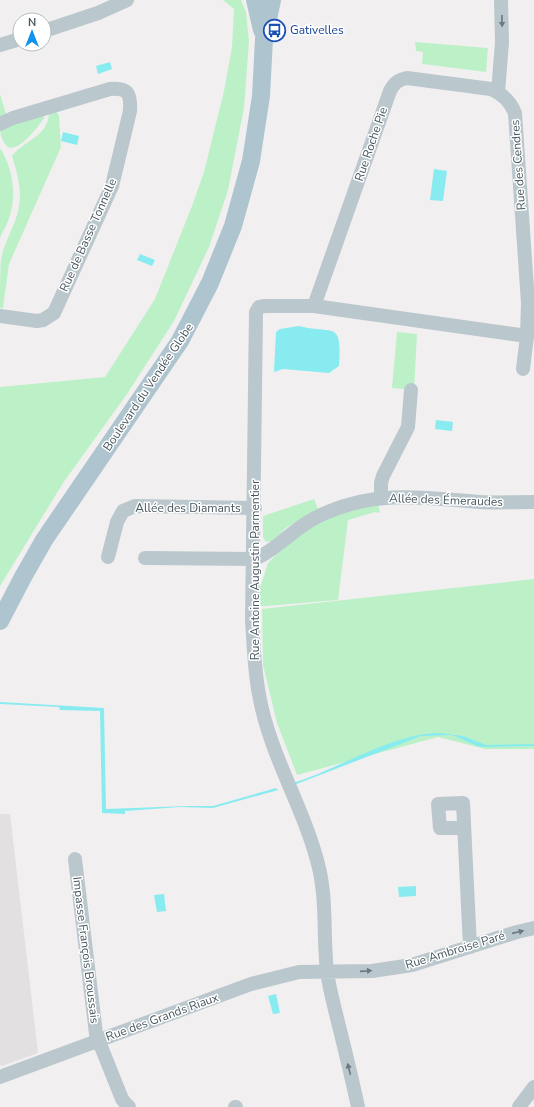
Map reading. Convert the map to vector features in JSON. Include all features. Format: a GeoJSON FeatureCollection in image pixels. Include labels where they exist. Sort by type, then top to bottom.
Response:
{"type":"FeatureCollection","features":[{"type":"Feature","properties":{"kind":"main road","name":"Boulevard du Vendée Globe"},"geometry":{"type":"LineString","coordinates":[[256,0],[264,39]]}},
{"type":"Feature","properties":{"kind":"main road","name":"Boulevard du Vendée Globe"},"geometry":{"type":"LineString","coordinates":[[0,621],[44,540],[180,341],[210,283],[235,221],[251,161],[261,96],[264,39],[272,0]]}},
{"type":"Feature","properties":{"kind":"street"},"geometry":{"type":"LineString","coordinates":[[52,29],[98,13],[127,0]]}},
{"type":"Feature","properties":{"kind":"street"},"geometry":{"type":"LineString","coordinates":[[498,92],[502,42],[501,0]]}},
{"type":"Feature","properties":{"kind":"street"},"geometry":{"type":"LineString","coordinates":[[0,45],[12,41]]}},
{"type":"Feature","properties":{"kind":"street","name":"Rue Roche Pie"},"geometry":{"type":"LineString","coordinates":[[314,306],[393,85],[397,81],[407,78],[490,89],[498,92]]}},
{"type":"Feature","properties":{"kind":"street","name":"Rue de Basse Tonnelle"},"geometry":{"type":"LineString","coordinates":[[0,124],[13,118],[110,89],[120,88],[127,92],[131,100],[130,111],[112,186],[54,313],[48,318],[37,321],[0,316]]}},
{"type":"Feature","properties":{"kind":"street","name":"Rue des Cendres"},"geometry":{"type":"LineString","coordinates":[[498,92],[512,105],[514,114],[528,304],[527,336],[523,369]]}},
{"type":"Feature","properties":{"kind":"street","name":"Rue Antoine Augustin Parmentier"},"geometry":{"type":"LineString","coordinates":[[314,306],[265,306],[259,308],[256,312],[252,621],[257,685],[262,709],[281,767],[311,842],[319,869],[323,897],[327,972],[358,1107]]}},
{"type":"Feature","properties":{"kind":"street"},"geometry":{"type":"LineString","coordinates":[[314,306],[527,336]]}},
{"type":"Feature","properties":{"kind":"street"},"geometry":{"type":"LineString","coordinates":[[381,498],[381,483],[383,476],[408,427],[411,390]]}},
{"type":"Feature","properties":{"kind":"street","name":"Allée des Émeraudes"},"geometry":{"type":"LineString","coordinates":[[254,559],[269,551],[308,522],[328,512],[355,502],[381,498],[408,497],[482,502],[534,502]]}},
{"type":"Feature","properties":{"kind":"street","name":"Allée des Diamants"},"geometry":{"type":"LineString","coordinates":[[108,557],[118,522],[124,511],[135,506],[254,508]]}},
{"type":"Feature","properties":{"kind":"street"},"geometry":{"type":"LineString","coordinates":[[145,558],[254,559]]}},
{"type":"Feature","properties":{"kind":"street"},"geometry":{"type":"LineString","coordinates":[[464,828],[470,947]]}},
{"type":"Feature","properties":{"kind":"street","name":"Impasse François Broussais"},"geometry":{"type":"LineString","coordinates":[[75,859],[96,1034],[122,1099],[129,1107]]}},
{"type":"Feature","properties":{"kind":"street","name":"Rue Ambroise Paré"},"geometry":{"type":"LineString","coordinates":[[327,972],[353,972],[391,969],[412,965],[534,928]]}},
{"type":"Feature","properties":{"kind":"street","name":"Rue des Grands Riaux"},"geometry":{"type":"LineString","coordinates":[[0,1077],[251,984],[300,972],[327,972]]}},
{"type":"Feature","properties":{"kind":"street"},"geometry":{"type":"LineString","coordinates":[[519,1107],[534,1087]]}},
{"type":"Feature","properties":{"kind":"shaded area"},"geometry":{"type":"Polygon","coordinates":[[[0,814],[10,814],[38,1053],[2,1066],[0,1065],[0,814]]]}},
{"type":"Feature","properties":{"kind":"green space"},"geometry":{"type":"Polygon","coordinates":[[[223,0],[241,0],[246,12],[249,41],[244,108],[228,190],[209,247],[174,321],[127,394],[63,483],[0,586],[0,387],[105,377],[155,299],[204,172],[224,91],[232,47],[234,9],[223,0]]]}},
{"type":"Feature","properties":{"kind":"green space"},"geometry":{"type":"Polygon","coordinates":[[[415,42],[488,48],[486,72],[422,64],[423,52],[416,51],[415,42]]]}},
{"type":"Feature","properties":{"kind":"green space"},"geometry":{"type":"Polygon","coordinates":[[[0,94],[6,114],[0,117],[0,94]]]}},
{"type":"Feature","properties":{"kind":"green space"},"geometry":{"type":"Polygon","coordinates":[[[56,111],[59,116],[61,147],[9,264],[3,308],[0,308],[1,259],[5,244],[18,212],[20,196],[17,172],[12,156],[40,133],[48,121],[49,113],[56,111]]]}},
{"type":"Feature","properties":{"kind":"green space"},"geometry":{"type":"Polygon","coordinates":[[[43,114],[44,118],[26,140],[14,147],[9,148],[5,144],[1,137],[0,129],[43,114]]]}},
{"type":"Feature","properties":{"kind":"green space"},"geometry":{"type":"Polygon","coordinates":[[[0,148],[8,163],[12,180],[13,198],[9,218],[0,238],[0,148]]]}},
{"type":"Feature","properties":{"kind":"green space"},"geometry":{"type":"Polygon","coordinates":[[[397,332],[417,334],[414,390],[392,388],[397,332]]]}},
{"type":"Feature","properties":{"kind":"green space"},"geometry":{"type":"Polygon","coordinates":[[[314,499],[318,509],[286,528],[272,541],[266,542],[263,537],[263,516],[314,499]]]}},
{"type":"Feature","properties":{"kind":"green space"},"geometry":{"type":"Polygon","coordinates":[[[378,502],[380,513],[375,512],[348,520],[338,600],[259,606],[259,591],[268,563],[278,553],[302,533],[326,517],[378,502]]]}},
{"type":"Feature","properties":{"kind":"green space"},"geometry":{"type":"Polygon","coordinates":[[[534,579],[534,749],[485,749],[438,737],[297,775],[277,723],[263,665],[262,609],[534,579]]]}},
{"type":"Feature","properties":{"kind":"water"},"geometry":{"type":"Polygon","coordinates":[[[110,62],[112,69],[98,74],[96,66],[110,62]]]}},
{"type":"Feature","properties":{"kind":"water"},"geometry":{"type":"Polygon","coordinates":[[[63,132],[79,136],[77,145],[61,141],[63,132]]]}},
{"type":"Feature","properties":{"kind":"water"},"geometry":{"type":"Polygon","coordinates":[[[434,169],[447,171],[443,201],[430,200],[434,169]]]}},
{"type":"Feature","properties":{"kind":"water"},"geometry":{"type":"Polygon","coordinates":[[[140,254],[155,260],[152,266],[137,260],[140,254]]]}},
{"type":"Feature","properties":{"kind":"water"},"geometry":{"type":"Polygon","coordinates":[[[299,326],[328,330],[337,335],[340,351],[339,366],[329,373],[283,369],[274,372],[276,332],[280,329],[299,326]]]}},
{"type":"Feature","properties":{"kind":"water"},"geometry":{"type":"Polygon","coordinates":[[[436,420],[453,422],[452,431],[435,429],[436,420]]]}},
{"type":"Feature","properties":{"kind":"water"},"geometry":{"type":"Polygon","coordinates":[[[0,702],[104,708],[106,809],[213,806],[276,788],[278,790],[213,808],[180,807],[125,811],[125,814],[102,813],[100,711],[60,710],[59,707],[0,704],[0,702]]]}},
{"type":"Feature","properties":{"kind":"water"},"geometry":{"type":"Polygon","coordinates":[[[440,733],[463,736],[486,745],[534,744],[534,746],[483,747],[477,746],[452,735],[421,736],[294,785],[293,783],[311,777],[385,745],[403,739],[422,735],[440,733]]]}},
{"type":"Feature","properties":{"kind":"water"},"geometry":{"type":"Polygon","coordinates":[[[416,886],[416,896],[399,897],[398,887],[416,886]]]}},
{"type":"Feature","properties":{"kind":"water"},"geometry":{"type":"Polygon","coordinates":[[[164,894],[166,911],[157,912],[154,895],[164,894]]]}},
{"type":"Feature","properties":{"kind":"water"},"geometry":{"type":"Polygon","coordinates":[[[276,994],[280,1013],[273,1014],[268,996],[276,994]]]}},
{"type":"Feature","properties":{"kind":"place","name":"Gativelles"},"geometry":{"type":"Point","coordinates":[275,30]}}]}
